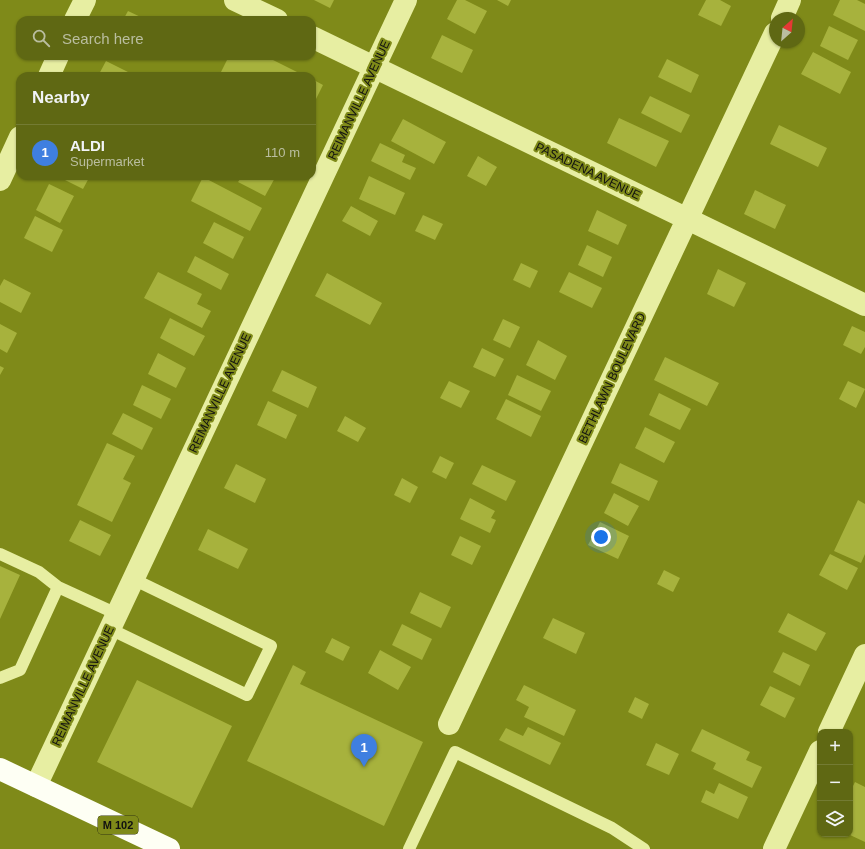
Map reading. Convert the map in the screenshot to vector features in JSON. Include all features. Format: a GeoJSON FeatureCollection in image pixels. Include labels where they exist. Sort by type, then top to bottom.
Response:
{"type":"FeatureCollection","features":[{"type":"Feature","properties":{"kind":"highway","name":"M 102"},"geometry":{"type":"LineString","coordinates":[[0,769],[168,849]]}},
{"type":"Feature","properties":{"kind":"street"},"geometry":{"type":"LineString","coordinates":[[77,16],[85,0]]}},
{"type":"Feature","properties":{"kind":"street"},"geometry":{"type":"LineString","coordinates":[[235,0],[269,16]]}},
{"type":"Feature","properties":{"kind":"street","name":"REIMANVILLE AVENUE"},"geometry":{"type":"LineString","coordinates":[[36,786],[406,0]]}},
{"type":"Feature","properties":{"kind":"street"},"geometry":{"type":"LineString","coordinates":[[785,12],[790,0]]}},
{"type":"Feature","properties":{"kind":"street","name":"PASADENA AVENUE"},"geometry":{"type":"LineString","coordinates":[[316,39],[865,305]]}},
{"type":"Feature","properties":{"kind":"street","name":"BETHLAWN BOULEVARD"},"geometry":{"type":"LineString","coordinates":[[449,724],[769,46]]}},
{"type":"Feature","properties":{"kind":"street"},"geometry":{"type":"LineString","coordinates":[[51,72],[56,60]]}},
{"type":"Feature","properties":{"kind":"street"},"geometry":{"type":"LineString","coordinates":[[0,180],[16,146]]}},
{"type":"Feature","properties":{"kind":"street"},"geometry":{"type":"LineString","coordinates":[[830,729],[865,656]]}},
{"type":"Feature","properties":{"kind":"street"},"geometry":{"type":"LineString","coordinates":[[774,849],[817,757]]}},
{"type":"Feature","properties":{"kind":"lane"},"geometry":{"type":"LineString","coordinates":[[0,554],[39,572],[58,587],[113,622],[247,695],[271,646],[133,579]]}},
{"type":"Feature","properties":{"kind":"lane"},"geometry":{"type":"LineString","coordinates":[[0,678],[20,670],[58,587]]}},
{"type":"Feature","properties":{"kind":"lane"},"geometry":{"type":"LineString","coordinates":[[410,849],[455,752],[612,828],[644,849]]}},
{"type":"Feature","properties":{"kind":"building"},"geometry":{"type":"Polygon","coordinates":[[[314,0],[334,0],[330,8],[314,0]]]}},
{"type":"Feature","properties":{"kind":"building"},"geometry":{"type":"Polygon","coordinates":[[[457,0],[465,0],[487,11],[475,34],[447,19],[457,0]]]}},
{"type":"Feature","properties":{"kind":"building"},"geometry":{"type":"Polygon","coordinates":[[[497,0],[511,0],[508,6],[497,0]]]}},
{"type":"Feature","properties":{"kind":"building"},"geometry":{"type":"Polygon","coordinates":[[[706,0],[720,0],[731,6],[721,26],[698,15],[706,0]]]}},
{"type":"Feature","properties":{"kind":"building"},"geometry":{"type":"Polygon","coordinates":[[[840,0],[857,0],[865,4],[865,31],[833,15],[840,0]]]}},
{"type":"Feature","properties":{"kind":"building"},"geometry":{"type":"Polygon","coordinates":[[[128,11],[139,16],[125,16],[128,11]]]}},
{"type":"Feature","properties":{"kind":"building"},"geometry":{"type":"Polygon","coordinates":[[[829,26],[858,40],[848,60],[820,46],[829,26]]]}},
{"type":"Feature","properties":{"kind":"building"},"geometry":{"type":"Polygon","coordinates":[[[442,35],[473,50],[462,73],[431,58],[442,35]]]}},
{"type":"Feature","properties":{"kind":"building"},"geometry":{"type":"Polygon","coordinates":[[[813,52],[851,72],[840,94],[801,74],[813,52]]]}},
{"type":"Feature","properties":{"kind":"building"},"geometry":{"type":"Polygon","coordinates":[[[667,59],[699,75],[691,93],[658,77],[667,59]]]}},
{"type":"Feature","properties":{"kind":"building"},"geometry":{"type":"Polygon","coordinates":[[[227,60],[273,60],[297,72],[221,72],[227,60]]]}},
{"type":"Feature","properties":{"kind":"building"},"geometry":{"type":"Polygon","coordinates":[[[106,61],[128,72],[100,72],[106,61]]]}},
{"type":"Feature","properties":{"kind":"building"},"geometry":{"type":"Polygon","coordinates":[[[316,81],[323,85],[316,99],[316,81]]]}},
{"type":"Feature","properties":{"kind":"building"},"geometry":{"type":"Polygon","coordinates":[[[650,96],[690,115],[681,133],[641,113],[650,96]]]}},
{"type":"Feature","properties":{"kind":"building"},"geometry":{"type":"Polygon","coordinates":[[[619,118],[669,141],[656,167],[607,143],[619,118]]]}},
{"type":"Feature","properties":{"kind":"building"},"geometry":{"type":"Polygon","coordinates":[[[403,119],[446,142],[434,164],[391,141],[403,119]]]}},
{"type":"Feature","properties":{"kind":"building"},"geometry":{"type":"Polygon","coordinates":[[[779,125],[827,148],[818,167],[770,144],[779,125]]]}},
{"type":"Feature","properties":{"kind":"building"},"geometry":{"type":"Polygon","coordinates":[[[380,143],[405,155],[402,162],[416,168],[410,180],[371,161],[380,143]]]}},
{"type":"Feature","properties":{"kind":"building"},"geometry":{"type":"Polygon","coordinates":[[[478,156],[497,167],[486,186],[467,176],[478,156]]]}},
{"type":"Feature","properties":{"kind":"building"},"geometry":{"type":"Polygon","coordinates":[[[369,176],[405,193],[395,215],[359,199],[369,176]]]}},
{"type":"Feature","properties":{"kind":"building"},"geometry":{"type":"Polygon","coordinates":[[[65,180],[88,180],[83,189],[65,180]]]}},
{"type":"Feature","properties":{"kind":"building"},"geometry":{"type":"Polygon","coordinates":[[[202,180],[209,180],[262,208],[250,231],[191,201],[202,180]]]}},
{"type":"Feature","properties":{"kind":"building"},"geometry":{"type":"Polygon","coordinates":[[[239,180],[274,180],[265,196],[238,182],[239,180]]]}},
{"type":"Feature","properties":{"kind":"building"},"geometry":{"type":"Polygon","coordinates":[[[49,184],[74,196],[60,223],[36,210],[49,184]]]}},
{"type":"Feature","properties":{"kind":"building"},"geometry":{"type":"Polygon","coordinates":[[[755,190],[786,205],[775,229],[744,214],[755,190]]]}},
{"type":"Feature","properties":{"kind":"building"},"geometry":{"type":"Polygon","coordinates":[[[351,206],[378,221],[370,236],[342,221],[351,206]]]}},
{"type":"Feature","properties":{"kind":"building"},"geometry":{"type":"Polygon","coordinates":[[[597,210],[627,225],[618,245],[588,231],[597,210]]]}},
{"type":"Feature","properties":{"kind":"building"},"geometry":{"type":"Polygon","coordinates":[[[423,215],[443,224],[435,240],[415,231],[423,215]]]}},
{"type":"Feature","properties":{"kind":"building"},"geometry":{"type":"Polygon","coordinates":[[[35,216],[63,230],[52,252],[24,238],[35,216]]]}},
{"type":"Feature","properties":{"kind":"building"},"geometry":{"type":"Polygon","coordinates":[[[214,222],[244,237],[233,259],[203,243],[214,222]]]}},
{"type":"Feature","properties":{"kind":"building"},"geometry":{"type":"Polygon","coordinates":[[[587,245],[612,257],[603,277],[578,265],[587,245]]]}},
{"type":"Feature","properties":{"kind":"building"},"geometry":{"type":"Polygon","coordinates":[[[195,256],[229,274],[221,290],[187,272],[195,256]]]}},
{"type":"Feature","properties":{"kind":"building"},"geometry":{"type":"Polygon","coordinates":[[[521,263],[538,271],[530,288],[513,280],[521,263]]]}},
{"type":"Feature","properties":{"kind":"building"},"geometry":{"type":"Polygon","coordinates":[[[718,269],[746,283],[734,307],[707,294],[718,269]]]}},
{"type":"Feature","properties":{"kind":"building"},"geometry":{"type":"Polygon","coordinates":[[[158,272],[202,294],[197,304],[211,311],[202,328],[144,298],[158,272]]]}},
{"type":"Feature","properties":{"kind":"building"},"geometry":{"type":"Polygon","coordinates":[[[569,272],[602,288],[592,308],[559,292],[569,272]]]}},
{"type":"Feature","properties":{"kind":"building"},"geometry":{"type":"Polygon","coordinates":[[[327,273],[382,303],[370,325],[315,296],[327,273]]]}},
{"type":"Feature","properties":{"kind":"building"},"geometry":{"type":"Polygon","coordinates":[[[4,279],[31,293],[21,313],[0,302],[0,286],[4,279]]]}},
{"type":"Feature","properties":{"kind":"building"},"geometry":{"type":"Polygon","coordinates":[[[170,318],[205,336],[194,356],[160,338],[170,318]]]}},
{"type":"Feature","properties":{"kind":"building"},"geometry":{"type":"Polygon","coordinates":[[[503,319],[520,327],[510,348],[493,340],[503,319]]]}},
{"type":"Feature","properties":{"kind":"building"},"geometry":{"type":"Polygon","coordinates":[[[0,324],[17,333],[7,353],[0,349],[0,324]]]}},
{"type":"Feature","properties":{"kind":"building"},"geometry":{"type":"Polygon","coordinates":[[[852,326],[865,332],[865,347],[861,354],[843,345],[852,326]]]}},
{"type":"Feature","properties":{"kind":"building"},"geometry":{"type":"Polygon","coordinates":[[[538,340],[567,356],[555,380],[526,365],[538,340]]]}},
{"type":"Feature","properties":{"kind":"building"},"geometry":{"type":"Polygon","coordinates":[[[482,348],[504,359],[495,377],[473,367],[482,348]]]}},
{"type":"Feature","properties":{"kind":"building"},"geometry":{"type":"Polygon","coordinates":[[[158,353],[186,368],[176,388],[148,374],[158,353]]]}},
{"type":"Feature","properties":{"kind":"building"},"geometry":{"type":"Polygon","coordinates":[[[665,357],[719,383],[707,406],[654,380],[665,357]]]}},
{"type":"Feature","properties":{"kind":"building"},"geometry":{"type":"Polygon","coordinates":[[[0,366],[4,368],[0,375],[0,366]]]}},
{"type":"Feature","properties":{"kind":"building"},"geometry":{"type":"Polygon","coordinates":[[[282,370],[317,387],[308,408],[272,391],[282,370]]]}},
{"type":"Feature","properties":{"kind":"building"},"geometry":{"type":"Polygon","coordinates":[[[517,375],[551,391],[541,411],[508,395],[517,375]]]}},
{"type":"Feature","properties":{"kind":"building"},"geometry":{"type":"Polygon","coordinates":[[[449,381],[470,391],[461,408],[440,398],[449,381]]]}},
{"type":"Feature","properties":{"kind":"building"},"geometry":{"type":"Polygon","coordinates":[[[848,381],[865,389],[856,408],[839,399],[848,381]]]}},
{"type":"Feature","properties":{"kind":"building"},"geometry":{"type":"Polygon","coordinates":[[[142,385],[171,399],[161,419],[133,405],[142,385]]]}},
{"type":"Feature","properties":{"kind":"building"},"geometry":{"type":"Polygon","coordinates":[[[659,393],[691,409],[680,430],[649,415],[659,393]]]}},
{"type":"Feature","properties":{"kind":"building"},"geometry":{"type":"Polygon","coordinates":[[[506,399],[541,416],[531,437],[496,419],[506,399]]]}},
{"type":"Feature","properties":{"kind":"building"},"geometry":{"type":"Polygon","coordinates":[[[268,401],[297,415],[286,439],[257,425],[268,401]]]}},
{"type":"Feature","properties":{"kind":"building"},"geometry":{"type":"Polygon","coordinates":[[[123,413],[153,428],[142,450],[112,434],[123,413]]]}},
{"type":"Feature","properties":{"kind":"building"},"geometry":{"type":"Polygon","coordinates":[[[345,416],[366,428],[358,442],[337,431],[345,416]]]}},
{"type":"Feature","properties":{"kind":"building"},"geometry":{"type":"Polygon","coordinates":[[[645,427],[675,442],[664,463],[635,448],[645,427]]]}},
{"type":"Feature","properties":{"kind":"building"},"geometry":{"type":"Polygon","coordinates":[[[107,443],[135,456],[123,479],[131,483],[112,522],[77,505],[107,443]]]}},
{"type":"Feature","properties":{"kind":"building"},"geometry":{"type":"Polygon","coordinates":[[[440,456],[454,463],[446,479],[432,472],[440,456]]]}},
{"type":"Feature","properties":{"kind":"building"},"geometry":{"type":"Polygon","coordinates":[[[620,463],[658,481],[649,501],[611,483],[620,463]]]}},
{"type":"Feature","properties":{"kind":"building"},"geometry":{"type":"Polygon","coordinates":[[[236,464],[266,479],[255,503],[224,488],[236,464]]]}},
{"type":"Feature","properties":{"kind":"building"},"geometry":{"type":"Polygon","coordinates":[[[482,465],[516,481],[506,501],[472,484],[482,465]]]}},
{"type":"Feature","properties":{"kind":"building"},"geometry":{"type":"Polygon","coordinates":[[[402,478],[418,487],[410,503],[394,495],[402,478]]]}},
{"type":"Feature","properties":{"kind":"building"},"geometry":{"type":"Polygon","coordinates":[[[614,493],[639,506],[628,526],[604,513],[614,493]]]}},
{"type":"Feature","properties":{"kind":"building"},"geometry":{"type":"Polygon","coordinates":[[[470,498],[495,511],[491,518],[496,520],[490,533],[460,519],[470,498]]]}},
{"type":"Feature","properties":{"kind":"building"},"geometry":{"type":"Polygon","coordinates":[[[858,500],[865,504],[865,554],[861,563],[834,551],[858,500]]]}},
{"type":"Feature","properties":{"kind":"building"},"geometry":{"type":"Polygon","coordinates":[[[80,520],[111,535],[100,556],[69,541],[80,520]]]}},
{"type":"Feature","properties":{"kind":"building"},"geometry":{"type":"Polygon","coordinates":[[[600,522],[629,536],[618,559],[588,545],[600,522]]]}},
{"type":"Feature","properties":{"kind":"building"},"geometry":{"type":"Polygon","coordinates":[[[208,529],[248,549],[238,569],[198,550],[208,529]]]}},
{"type":"Feature","properties":{"kind":"building"},"geometry":{"type":"Polygon","coordinates":[[[460,536],[481,546],[472,565],[451,555],[460,536]]]}},
{"type":"Feature","properties":{"kind":"building"},"geometry":{"type":"Polygon","coordinates":[[[830,554],[858,568],[847,590],[819,575],[830,554]]]}},
{"type":"Feature","properties":{"kind":"building"},"geometry":{"type":"Polygon","coordinates":[[[0,566],[20,575],[0,619],[0,566]]]}},
{"type":"Feature","properties":{"kind":"building"},"geometry":{"type":"Polygon","coordinates":[[[664,570],[680,578],[673,592],[657,584],[664,570]]]}},
{"type":"Feature","properties":{"kind":"building"},"geometry":{"type":"Polygon","coordinates":[[[420,592],[451,607],[441,628],[410,613],[420,592]]]}},
{"type":"Feature","properties":{"kind":"building"},"geometry":{"type":"Polygon","coordinates":[[[788,613],[826,633],[816,651],[778,632],[788,613]]]}},
{"type":"Feature","properties":{"kind":"building"},"geometry":{"type":"Polygon","coordinates":[[[553,618],[585,633],[576,654],[543,638],[553,618]]]}},
{"type":"Feature","properties":{"kind":"building"},"geometry":{"type":"Polygon","coordinates":[[[402,624],[432,639],[422,660],[392,645],[402,624]]]}},
{"type":"Feature","properties":{"kind":"building"},"geometry":{"type":"Polygon","coordinates":[[[332,638],[350,647],[343,661],[325,652],[332,638]]]}},
{"type":"Feature","properties":{"kind":"building"},"geometry":{"type":"Polygon","coordinates":[[[380,650],[411,667],[398,690],[368,673],[380,650]]]}},
{"type":"Feature","properties":{"kind":"building"},"geometry":{"type":"Polygon","coordinates":[[[783,652],[810,665],[800,686],[773,672],[783,652]]]}},
{"type":"Feature","properties":{"kind":"building"},"geometry":{"type":"Polygon","coordinates":[[[293,665],[306,672],[300,684],[423,742],[384,826],[247,761],[293,665]]]}},
{"type":"Feature","properties":{"kind":"building"},"geometry":{"type":"Polygon","coordinates":[[[137,680],[232,726],[192,808],[97,762],[137,680]]]}},
{"type":"Feature","properties":{"kind":"building"},"geometry":{"type":"Polygon","coordinates":[[[524,685],[576,710],[564,736],[524,717],[529,707],[516,700],[524,685]]]}},
{"type":"Feature","properties":{"kind":"building"},"geometry":{"type":"Polygon","coordinates":[[[770,686],[795,698],[785,718],[760,705],[770,686]]]}},
{"type":"Feature","properties":{"kind":"building"},"geometry":{"type":"Polygon","coordinates":[[[635,697],[649,704],[642,719],[628,712],[635,697]]]}},
{"type":"Feature","properties":{"kind":"building"},"geometry":{"type":"Polygon","coordinates":[[[528,727],[561,743],[550,765],[499,740],[506,728],[523,736],[528,727]]]}},
{"type":"Feature","properties":{"kind":"building"},"geometry":{"type":"Polygon","coordinates":[[[702,729],[750,752],[746,760],[762,767],[752,788],[713,769],[716,763],[691,751],[702,729]]]}},
{"type":"Feature","properties":{"kind":"building"},"geometry":{"type":"Polygon","coordinates":[[[656,743],[679,754],[669,775],[646,765],[656,743]]]}},
{"type":"Feature","properties":{"kind":"building"},"geometry":{"type":"Polygon","coordinates":[[[855,782],[865,787],[865,842],[853,836],[853,786],[855,782]]]}},
{"type":"Feature","properties":{"kind":"building"},"geometry":{"type":"Polygon","coordinates":[[[719,783],[748,797],[738,819],[701,802],[706,790],[714,794],[719,783]]]}},
{"type":"Feature","properties":{"kind":"place","name":"ALDI"},"geometry":{"type":"Point","coordinates":[364,767]}}]}
